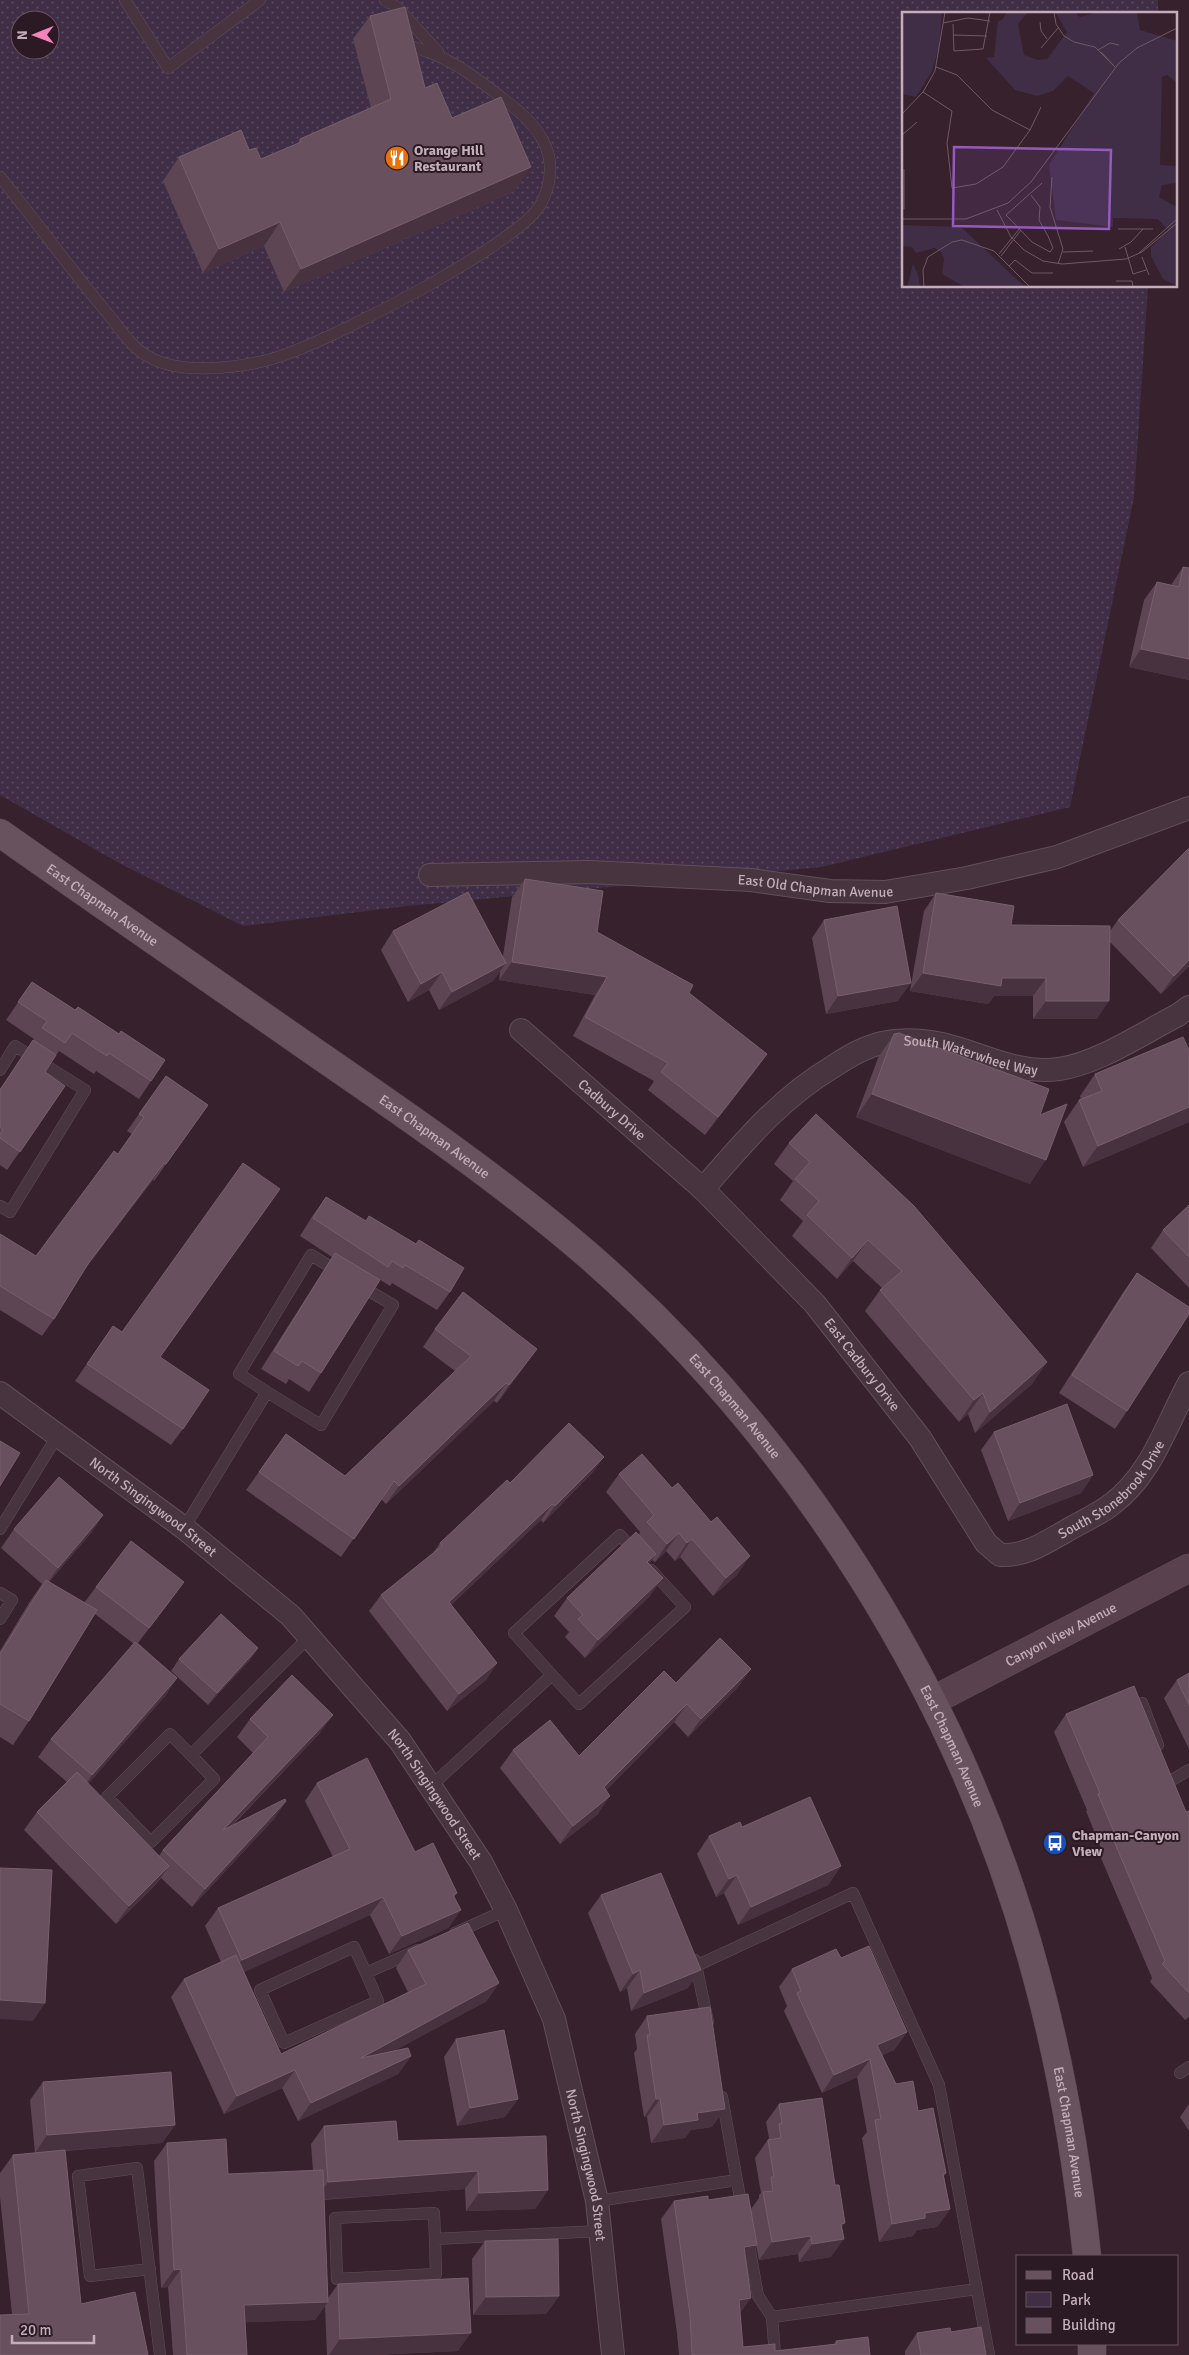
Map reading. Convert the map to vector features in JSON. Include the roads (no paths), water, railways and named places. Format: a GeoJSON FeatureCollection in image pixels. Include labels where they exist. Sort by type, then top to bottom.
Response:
{"type":"FeatureCollection","features":[{"type":"Feature","properties":{"kind":"main road","name":"East Chapman Avenue"},"geometry":{"type":"LineString","coordinates":[[0,833],[506,1187],[617,1282],[671,1332],[719,1383],[788,1470],[837,1536],[867,1585],[932,1701],[979,1806],[1008,1883],[1034,1966],[1064,2094],[1076,2162],[1087,2255]]}},
{"type":"Feature","properties":{"kind":"street","name":"East Old Chapman Avenue"},"geometry":{"type":"LineString","coordinates":[[430,875],[589,872],[751,880],[830,891],[885,892],[967,878],[1057,856],[1189,808]]}},
{"type":"Feature","properties":{"kind":"street","name":"South Waterwheel Way"},"geometry":{"type":"LineString","coordinates":[[703,1189],[763,1120],[812,1079],[855,1053],[882,1043],[912,1040],[942,1044],[1006,1066],[1032,1070],[1058,1069],[1084,1064],[1178,1015],[1189,1007]]}},
{"type":"Feature","properties":{"kind":"street","name":"Cadbury Drive"},"geometry":{"type":"LineString","coordinates":[[521,1030],[703,1189]]}},
{"type":"Feature","properties":{"kind":"street","name":"East Cadbury Drive"},"geometry":{"type":"LineString","coordinates":[[703,1189],[815,1304],[867,1368],[920,1438],[986,1543],[1000,1555]]}},
{"type":"Feature","properties":{"kind":"street","name":"South Stonebrook Drive"},"geometry":{"type":"LineString","coordinates":[[1000,1555],[1017,1556],[1046,1542],[1112,1504],[1133,1485],[1158,1448],[1189,1383]]}},
{"type":"Feature","properties":{"kind":"street","name":"North Singingwood Street"},"geometry":{"type":"LineString","coordinates":[[0,1393],[184,1528],[291,1616],[400,1741],[481,1862],[506,1910],[554,2019],[597,2200],[613,2355]]}},
{"type":"Feature","properties":{"kind":"street","name":"Canyon View Avenue"},"geometry":{"type":"LineString","coordinates":[[932,1701],[1189,1568]]}},
{"type":"Feature","properties":{"kind":"lane"},"geometry":{"type":"LineString","coordinates":[[125,0],[168,68],[260,0]]}},
{"type":"Feature","properties":{"kind":"lane"},"geometry":{"type":"LineString","coordinates":[[385,0],[398,8],[443,57]]}},
{"type":"Feature","properties":{"kind":"lane"},"geometry":{"type":"LineString","coordinates":[[0,177],[100,306],[132,344],[148,357],[172,365],[216,367],[242,364],[291,353],[425,287],[511,234],[528,221],[541,204],[549,180],[550,158],[539,131],[520,111],[468,71],[424,49],[403,45]]}},
{"type":"Feature","properties":{"kind":"lane"},"geometry":{"type":"LineString","coordinates":[[0,1070],[15,1046],[85,1090],[10,1212],[0,1206]]}},
{"type":"Feature","properties":{"kind":"lane"},"geometry":{"type":"LineString","coordinates":[[311,1255],[393,1305],[321,1425],[267,1392],[238,1374],[311,1255]]}},
{"type":"Feature","properties":{"kind":"lane"},"geometry":{"type":"LineString","coordinates":[[184,1528],[267,1392]]}},
{"type":"Feature","properties":{"kind":"lane"},"geometry":{"type":"LineString","coordinates":[[0,1529],[58,1435]]}},
{"type":"Feature","properties":{"kind":"lane"},"geometry":{"type":"LineString","coordinates":[[620,1535],[685,1606],[579,1704],[552,1675],[514,1633],[620,1535]]}},
{"type":"Feature","properties":{"kind":"lane"},"geometry":{"type":"LineString","coordinates":[[0,1593],[12,1600],[0,1619]]}},
{"type":"Feature","properties":{"kind":"lane"},"geometry":{"type":"LineString","coordinates":[[191,1755],[310,1636]]}},
{"type":"Feature","properties":{"kind":"lane"},"geometry":{"type":"LineString","coordinates":[[431,1786],[552,1675]]}},
{"type":"Feature","properties":{"kind":"lane"},"geometry":{"type":"LineString","coordinates":[[1142,1703],[1162,1754]]}},
{"type":"Feature","properties":{"kind":"lane"},"geometry":{"type":"LineString","coordinates":[[170,1734],[191,1755],[214,1779],[151,1842],[107,1797],[170,1734]]}},
{"type":"Feature","properties":{"kind":"lane"},"geometry":{"type":"LineString","coordinates":[[1172,1780],[1189,1770]]}},
{"type":"Feature","properties":{"kind":"lane"},"geometry":{"type":"LineString","coordinates":[[698,1965],[854,1893],[939,2085],[989,2355]]}},
{"type":"Feature","properties":{"kind":"lane"},"geometry":{"type":"LineString","coordinates":[[445,1938],[506,1910]]}},
{"type":"Feature","properties":{"kind":"lane"},"geometry":{"type":"LineString","coordinates":[[366,1974],[427,1946]]}},
{"type":"Feature","properties":{"kind":"lane"},"geometry":{"type":"LineString","coordinates":[[354,1947],[366,1974],[378,2001],[284,2043],[260,1990],[354,1947]]}},
{"type":"Feature","properties":{"kind":"lane"},"geometry":{"type":"LineString","coordinates":[[690,1948],[698,1965],[710,2034]]}},
{"type":"Feature","properties":{"kind":"lane"},"geometry":{"type":"LineString","coordinates":[[719,2082],[758,2296],[772,2318],[775,2355]]}},
{"type":"Feature","properties":{"kind":"lane"},"geometry":{"type":"LineString","coordinates":[[150,2269],[90,2276],[78,2176],[137,2168],[150,2269],[160,2355]]}},
{"type":"Feature","properties":{"kind":"lane"},"geometry":{"type":"LineString","coordinates":[[597,2200],[737,2180]]}},
{"type":"Feature","properties":{"kind":"lane"},"geometry":{"type":"LineString","coordinates":[[434,2213],[435,2239],[436,2274],[337,2279],[334,2218],[434,2213]]}},
{"type":"Feature","properties":{"kind":"lane"},"geometry":{"type":"LineString","coordinates":[[435,2239],[600,2231]]}},
{"type":"Feature","properties":{"kind":"lane"},"geometry":{"type":"LineString","coordinates":[[772,2318],[977,2289]]}},
{"type":"Feature","properties":{"kind":"place","name":"Orange Hill Restaurant"},"geometry":{"type":"Point","coordinates":[397,158]}},
{"type":"Feature","properties":{"kind":"place","name":"Chapman-Canyon View"},"geometry":{"type":"Point","coordinates":[1055,1843]}}]}
